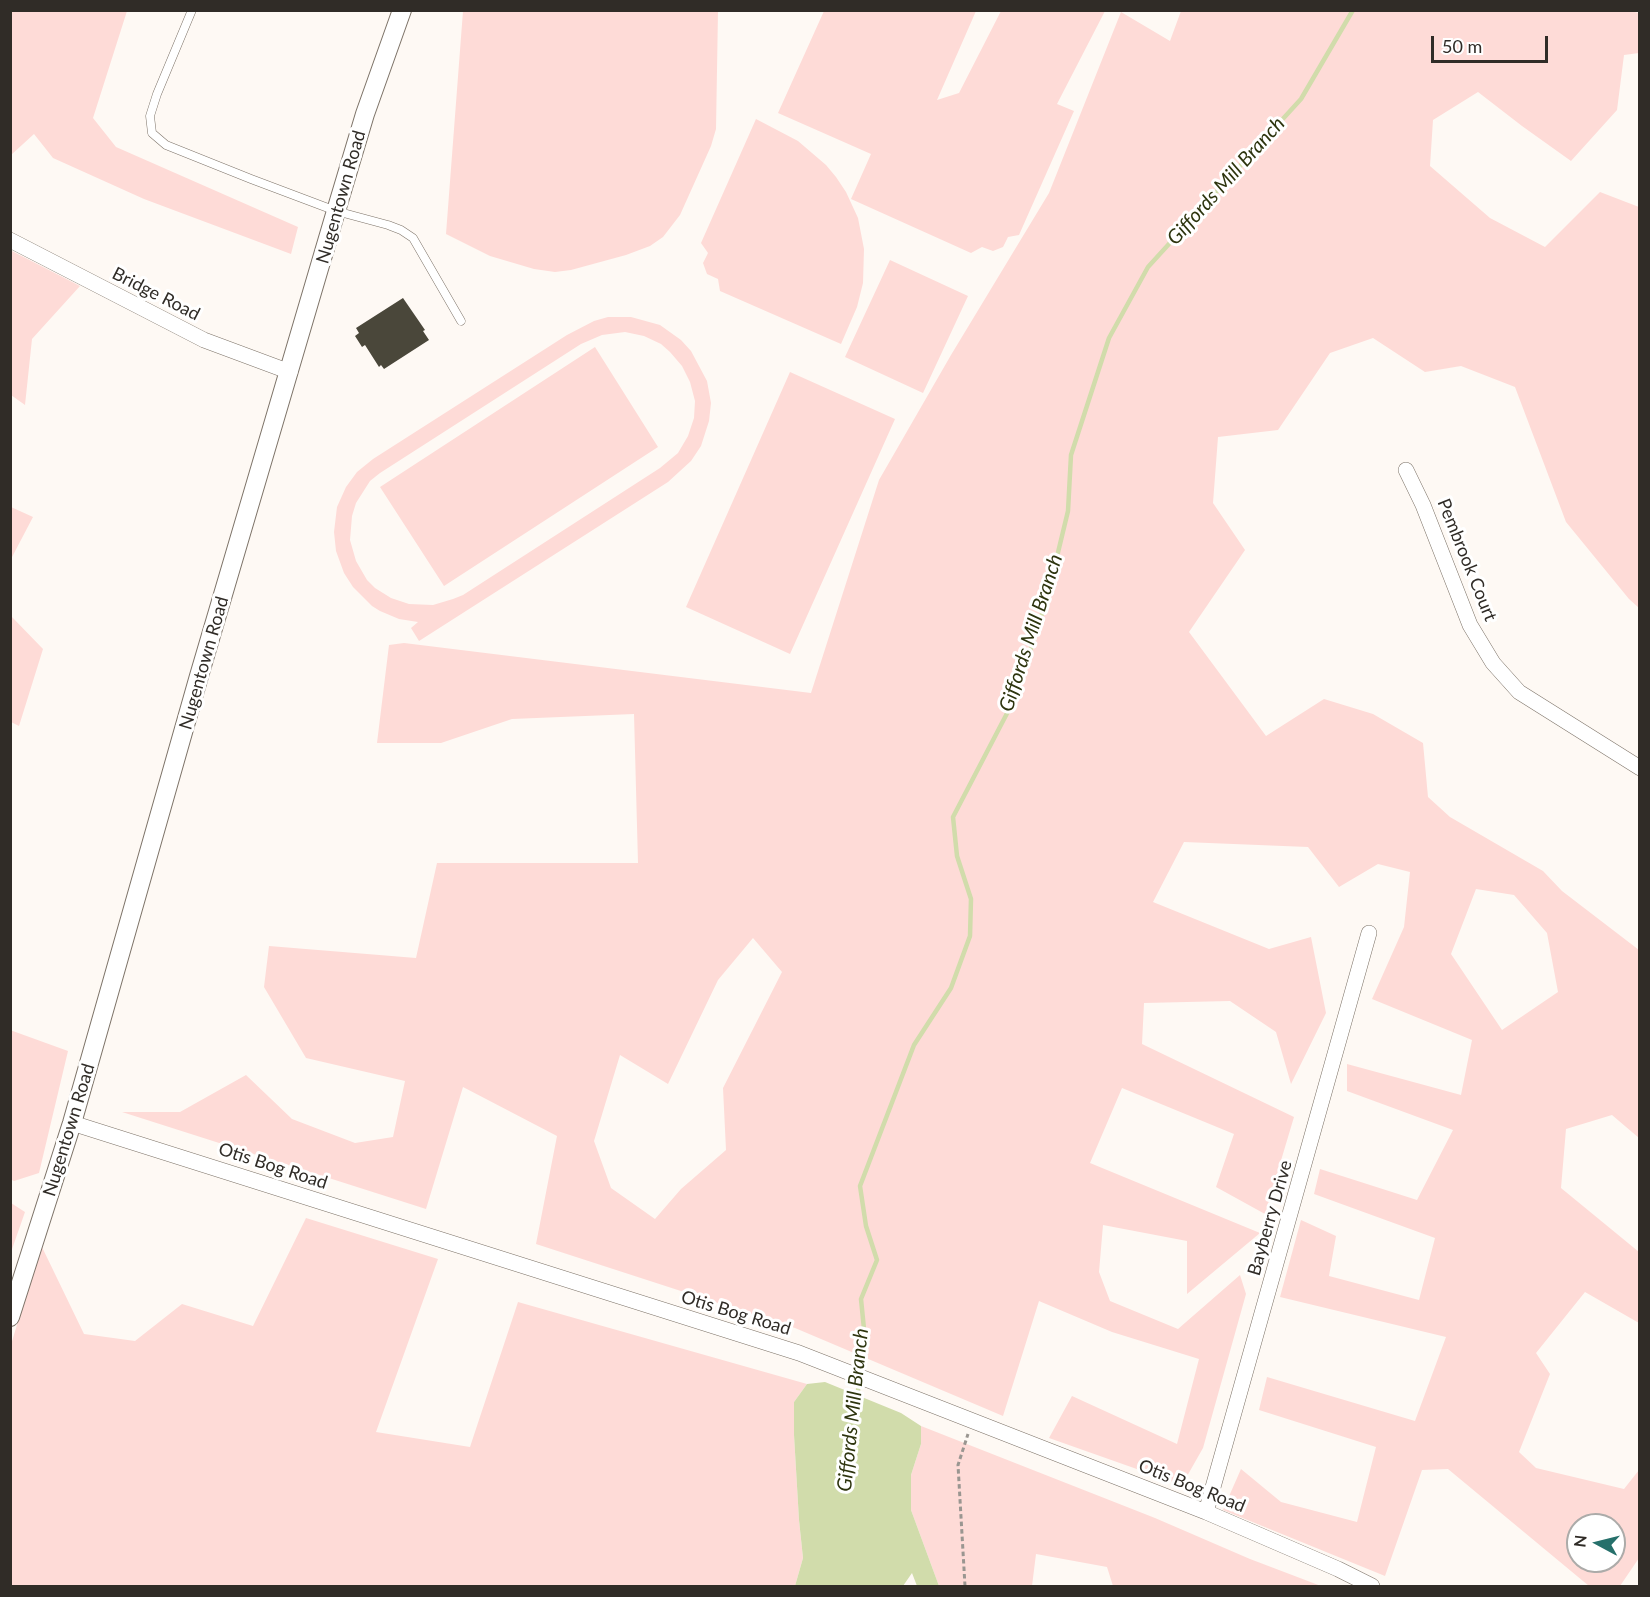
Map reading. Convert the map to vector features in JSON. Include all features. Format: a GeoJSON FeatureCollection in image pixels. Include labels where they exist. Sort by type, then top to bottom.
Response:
{"type":"FeatureCollection","features":[{"type":"Feature","properties":{"kind":"street","name":"Nugentown Road"},"geometry":{"type":"LineString","coordinates":[[10,1317],[72,1123],[199,676],[365,114],[402,10]]}},
{"type":"Feature","properties":{"kind":"street","name":"Bridge Road"},"geometry":{"type":"LineString","coordinates":[[10,240],[204,340],[290,372]]}},
{"type":"Feature","properties":{"kind":"street","name":"Pembrook Court"},"geometry":{"type":"LineString","coordinates":[[1406,470],[1423,505],[1470,625],[1492,663],[1519,692],[1640,768]]}},
{"type":"Feature","properties":{"kind":"street","name":"Bayberry Drive"},"geometry":{"type":"LineString","coordinates":[[1206,1512],[1370,933]]}},
{"type":"Feature","properties":{"kind":"street","name":"Otis Bog Road"},"geometry":{"type":"LineString","coordinates":[[72,1123],[800,1353],[1206,1512],[1338,1569],[1372,1587]]}},
{"type":"Feature","properties":{"kind":"lane"},"geometry":{"type":"LineString","coordinates":[[192,10],[150,116],[152,133],[166,145],[198,158],[336,211],[401,230],[413,238],[461,321]]}},
{"type":"Feature","properties":{"kind":"path"},"geometry":{"type":"LineString","coordinates":[[965,1587],[958,1465],[972,1421]]}},
{"type":"Feature","properties":{"kind":"shaded area"},"geometry":{"type":"Polygon","coordinates":[[[11,10],[127,11],[93,118],[116,147],[298,227],[291,254],[144,199],[53,158],[34,134],[11,155],[11,10]]]}},
{"type":"Feature","properties":{"kind":"shaded area"},"geometry":{"type":"Polygon","coordinates":[[[463,11],[718,11],[716,129],[711,146],[680,215],[663,237],[650,246],[626,255],[555,272],[534,269],[490,256],[446,234],[463,11]]]}},
{"type":"Feature","properties":{"kind":"shaded area"},"geometry":{"type":"Polygon","coordinates":[[[824,11],[976,11],[937,100],[959,93],[1001,11],[1105,11],[1057,104],[1074,111],[1019,235],[1008,237],[1003,247],[993,251],[982,247],[971,253],[851,199],[871,154],[778,113],[824,11]]]}},
{"type":"Feature","properties":{"kind":"shaded area"},"geometry":{"type":"Polygon","coordinates":[[[1181,11],[1630,11],[1639,13],[1639,53],[1624,55],[1617,110],[1571,161],[1478,92],[1433,120],[1430,166],[1490,218],[1545,247],[1600,192],[1639,207],[1639,608],[1566,522],[1515,387],[1461,366],[1425,372],[1373,338],[1330,353],[1278,430],[1218,437],[1213,503],[1245,550],[1189,632],[1266,736],[1324,699],[1373,714],[1423,743],[1428,797],[1450,817],[1543,871],[1562,891],[1639,950],[1639,1138],[1612,1115],[1566,1129],[1561,1188],[1639,1252],[1639,1323],[1585,1292],[1536,1353],[1550,1374],[1519,1452],[1536,1468],[1624,1489],[1639,1470],[1639,1558],[1620,1586],[1589,1586],[1573,1573],[1626,1573],[1626,1513],[1566,1513],[1566,1567],[1448,1469],[1422,1470],[1385,1576],[1223,1510],[1241,1469],[1281,1502],[1357,1522],[1376,1447],[1259,1410],[1267,1377],[1415,1421],[1446,1337],[1280,1297],[1301,1220],[1336,1236],[1329,1276],[1419,1300],[1435,1238],[1314,1194],[1320,1169],[1417,1200],[1453,1130],[1347,1091],[1347,1064],[1461,1095],[1472,1040],[1372,999],[1404,927],[1410,872],[1378,864],[1339,887],[1308,847],[1184,842],[1153,902],[1269,949],[1311,937],[1326,1013],[1291,1084],[1276,1032],[1230,1001],[1144,1003],[1142,1044],[1294,1117],[1265,1214],[1216,1187],[1234,1134],[1122,1088],[1090,1163],[1260,1233],[1187,1294],[1187,1241],[1103,1225],[1099,1272],[1110,1301],[1178,1329],[1240,1275],[1246,1294],[1203,1448],[1182,1485],[1049,1438],[1072,1396],[1177,1444],[1199,1359],[1112,1332],[1039,1301],[1003,1416],[795,1328],[536,1244],[557,1136],[463,1087],[426,1209],[122,1112],[180,1112],[246,1075],[292,1119],[355,1143],[393,1137],[405,1081],[306,1058],[264,987],[269,946],[416,958],[437,863],[638,863],[634,714],[512,719],[441,743],[377,743],[389,645],[404,643],[811,693],[879,480],[1049,193],[1121,12],[1170,41],[1181,11]],[[1476,889],[1451,954],[1502,1030],[1558,992],[1547,933],[1514,895],[1476,889]],[[753,938],[718,980],[668,1084],[620,1055],[594,1141],[611,1188],[655,1219],[681,1189],[726,1150],[723,1088],[782,972],[753,938]]]}},
{"type":"Feature","properties":{"kind":"shaded area"},"geometry":{"type":"Polygon","coordinates":[[[756,119],[798,141],[826,165],[846,192],[858,218],[864,249],[863,283],[857,307],[841,344],[720,291],[718,279],[707,274],[703,263],[708,253],[701,243],[756,119]]]}},
{"type":"Feature","properties":{"kind":"shaded area"},"geometry":{"type":"Polygon","coordinates":[[[10,250],[80,286],[32,339],[25,405],[11,395],[10,250]]]}},
{"type":"Feature","properties":{"kind":"shaded area"},"geometry":{"type":"Polygon","coordinates":[[[890,260],[968,296],[923,393],[845,357],[890,260]]]}},
{"type":"Feature","properties":{"kind":"shaded area"},"geometry":{"type":"Polygon","coordinates":[[[608,317],[631,317],[660,325],[681,340],[691,351],[707,381],[711,403],[709,421],[701,446],[691,461],[668,482],[419,641],[411,628],[418,622],[399,619],[372,606],[353,587],[344,573],[336,551],[334,532],[337,507],[346,487],[357,472],[373,459],[567,335],[594,321],[608,317]],[[625,332],[602,335],[581,344],[370,481],[356,503],[352,516],[350,540],[356,561],[367,580],[391,598],[409,604],[433,605],[463,595],[660,468],[678,453],[688,436],[694,418],[695,401],[690,382],[682,366],[670,352],[661,344],[644,336],[625,332]]]}},
{"type":"Feature","properties":{"kind":"shaded area"},"geometry":{"type":"Polygon","coordinates":[[[595,347],[658,447],[444,586],[380,487],[595,347]]]}},
{"type":"Feature","properties":{"kind":"shaded area"},"geometry":{"type":"Polygon","coordinates":[[[790,372],[895,419],[790,654],[686,607],[790,372]]]}},
{"type":"Feature","properties":{"kind":"shaded area"},"geometry":{"type":"Polygon","coordinates":[[[11,507],[33,517],[11,559],[11,507]]]}},
{"type":"Feature","properties":{"kind":"shaded area"},"geometry":{"type":"Polygon","coordinates":[[[11,616],[43,649],[19,726],[11,722],[11,616]]]}},
{"type":"Feature","properties":{"kind":"shaded area"},"geometry":{"type":"Polygon","coordinates":[[[10,1030],[68,1051],[39,1173],[14,1181],[10,1179],[10,1030]]]}},
{"type":"Feature","properties":{"kind":"shaded area"},"geometry":{"type":"Polygon","coordinates":[[[11,1203],[25,1212],[11,1252],[11,1203]]]}},
{"type":"Feature","properties":{"kind":"shaded area"},"geometry":{"type":"Polygon","coordinates":[[[306,1218],[438,1259],[376,1432],[470,1447],[518,1302],[807,1384],[794,1402],[794,1435],[803,1558],[795,1586],[11,1586],[10,1348],[41,1245],[84,1334],[135,1341],[182,1304],[253,1326],[306,1218]]]}},
{"type":"Feature","properties":{"kind":"shaded area"},"geometry":{"type":"Polygon","coordinates":[[[921,1426],[1321,1586],[1113,1586],[1107,1567],[1036,1554],[1032,1586],[939,1586],[911,1510],[911,1475],[921,1444],[921,1426]]]}},
{"type":"Feature","properties":{"kind":"water"},"geometry":{"type":"Polygon","coordinates":[[[825,1382],[901,1413],[921,1426],[921,1444],[911,1475],[911,1510],[939,1586],[917,1586],[912,1573],[903,1586],[795,1586],[803,1558],[794,1435],[794,1402],[807,1384],[825,1382]]]}},
{"type":"Feature","properties":{"kind":"building"},"geometry":{"type":"Polygon","coordinates":[[[403,298],[425,330],[423,331],[429,340],[384,369],[381,365],[379,367],[365,345],[362,347],[355,336],[359,333],[356,328],[403,298]]]}},
{"type":"Feature","properties":{"kind":"waterway","name":"Giffords Mill Branch"},"geometry":{"type":"LineString","coordinates":[[861,1373],[865,1339],[861,1299],[877,1260],[866,1226],[860,1186],[914,1045],[951,988],[970,936],[971,899],[957,856],[953,817],[1015,698],[1047,598],[1068,511],[1071,455],[1109,338],[1148,267],[1301,99],[1353,10]]}},
{"type":"Feature","properties":{"kind":"waterway","name":"Giffords Mill Branch"},"geometry":{"type":"LineString","coordinates":[[857,1400],[859,1381]]}}]}
